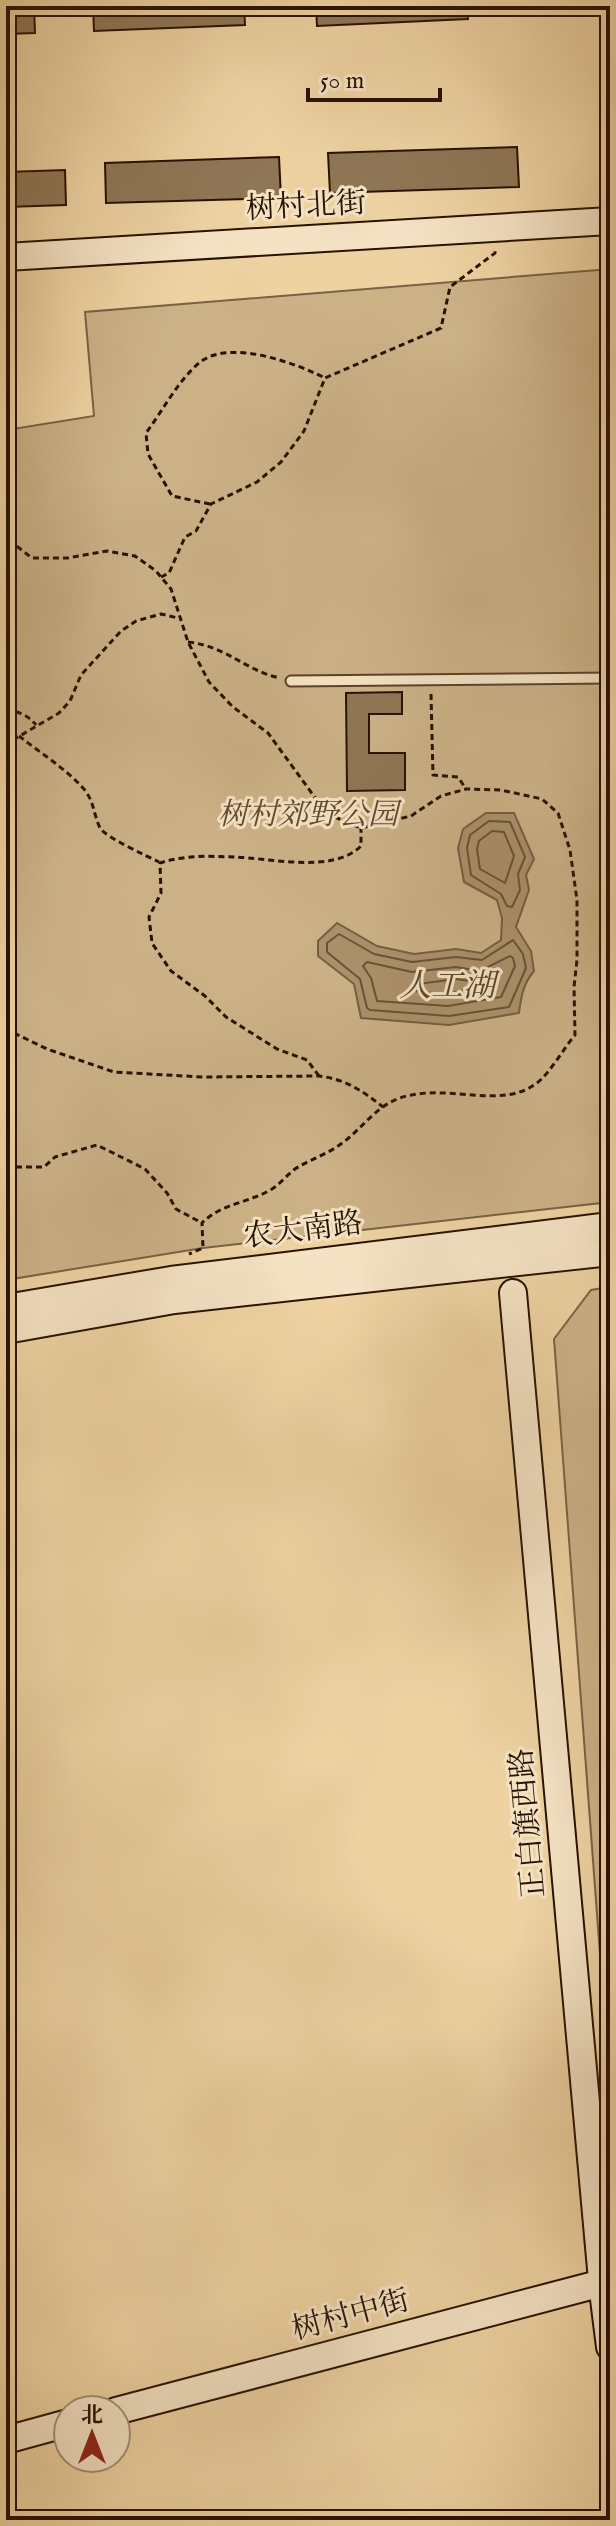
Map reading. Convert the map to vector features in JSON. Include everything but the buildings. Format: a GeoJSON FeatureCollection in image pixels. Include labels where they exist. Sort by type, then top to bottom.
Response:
{"type":"FeatureCollection","features":[{"type":"Feature","properties":{"kind":"street","name":"树村北街"},"geometry":{"type":"LineString","coordinates":[[6,257],[610,221]]}},
{"type":"Feature","properties":{"kind":"street","name":"农大南路"},"geometry":{"type":"LineString","coordinates":[[6,1308],[186,1278],[610,1226]]}},
{"type":"Feature","properties":{"kind":"street","name":"农大南路"},"geometry":{"type":"LineString","coordinates":[[6,1330],[174,1300],[610,1252]]}},
{"type":"Feature","properties":{"kind":"street","name":"正白旗西路"},"geometry":{"type":"LineString","coordinates":[[513,1293],[610,2347]]}},
{"type":"Feature","properties":{"kind":"street","name":"树村中街"},"geometry":{"type":"LineString","coordinates":[[132,2407],[602,2283]]}},
{"type":"Feature","properties":{"kind":"street"},"geometry":{"type":"LineString","coordinates":[[6,2440],[52,2427]]}},
{"type":"Feature","properties":{"kind":"lane"},"geometry":{"type":"LineString","coordinates":[[291,681],[610,678]]}},
{"type":"Feature","properties":{"kind":"path"},"geometry":{"type":"LineString","coordinates":[[161,577],[169,573],[185,537],[196,531],[211,504],[257,482],[281,462],[304,431],[325,378],[441,328],[450,287],[495,253],[493,228]]}},
{"type":"Feature","properties":{"kind":"path"},"geometry":{"type":"LineString","coordinates":[[211,504],[172,496],[148,454],[146,433],[201,361],[223,353],[261,355],[296,363],[325,378]]}},
{"type":"Feature","properties":{"kind":"path"},"geometry":{"type":"LineString","coordinates":[[6,519],[14,544],[32,558],[67,558],[107,551],[135,556],[161,577],[171,589],[188,642],[209,682],[233,707],[268,733],[327,814],[361,828],[411,816],[441,796],[466,789],[501,790],[542,799],[558,813],[570,850],[577,900],[575,1035],[537,1083],[508,1095],[481,1097],[451,1091],[417,1093],[397,1099],[373,1113],[339,1146],[293,1170],[271,1189],[212,1213],[202,1223],[203,1248],[180,1257]]}},
{"type":"Feature","properties":{"kind":"path"},"geometry":{"type":"LineString","coordinates":[[6,747],[59,713],[70,701],[81,675],[121,631],[136,621],[161,614],[179,619]]}},
{"type":"Feature","properties":{"kind":"path"},"geometry":{"type":"LineString","coordinates":[[188,642],[203,644],[240,659],[262,674],[291,681]]}},
{"type":"Feature","properties":{"kind":"path"},"geometry":{"type":"LineString","coordinates":[[431,679],[433,775],[458,777],[466,789]]}},
{"type":"Feature","properties":{"kind":"path"},"geometry":{"type":"LineString","coordinates":[[6,710],[16,711],[36,725]]}},
{"type":"Feature","properties":{"kind":"path"},"geometry":{"type":"LineString","coordinates":[[19,736],[81,785],[93,801],[100,829],[111,839],[129,845],[160,863],[177,857],[237,857],[297,863],[351,856],[361,846],[361,828]]}},
{"type":"Feature","properties":{"kind":"path"},"geometry":{"type":"LineString","coordinates":[[160,863],[161,893],[149,917],[152,943],[171,971],[205,996],[226,1017],[277,1049],[307,1060],[319,1076]]}},
{"type":"Feature","properties":{"kind":"path"},"geometry":{"type":"LineString","coordinates":[[6,1024],[14,1033],[47,1049],[114,1072],[202,1077],[337,1078],[361,1089],[383,1107]]}},
{"type":"Feature","properties":{"kind":"path"},"geometry":{"type":"LineString","coordinates":[[6,1045],[14,1033]]}},
{"type":"Feature","properties":{"kind":"path"},"geometry":{"type":"LineString","coordinates":[[6,1167],[44,1167],[55,1157],[97,1145],[145,1169],[167,1193],[176,1209],[202,1223]]}},
{"type":"Feature","properties":{"kind":"green space","name":"树村郊野公园"},"geometry":{"type":"Polygon","coordinates":[[[610,269],[610,1202],[203,1248],[6,1280],[6,430],[94,416],[85,312],[610,269]]]}},
{"type":"Feature","properties":{"kind":"green space"},"geometry":{"type":"Polygon","coordinates":[[[610,1287],[610,2088],[554,1339],[591,1290],[610,1287]]]}},
{"type":"Feature","properties":{"kind":"water","name":"人工湖"},"geometry":{"type":"Polygon","coordinates":[[[486,813],[514,813],[534,859],[526,875],[529,890],[516,927],[531,951],[534,971],[523,991],[519,1013],[449,1025],[361,1018],[354,984],[318,956],[318,941],[337,923],[377,946],[414,954],[456,949],[481,953],[501,940],[502,918],[497,900],[464,882],[458,848],[463,829],[486,813]]]}}]}
